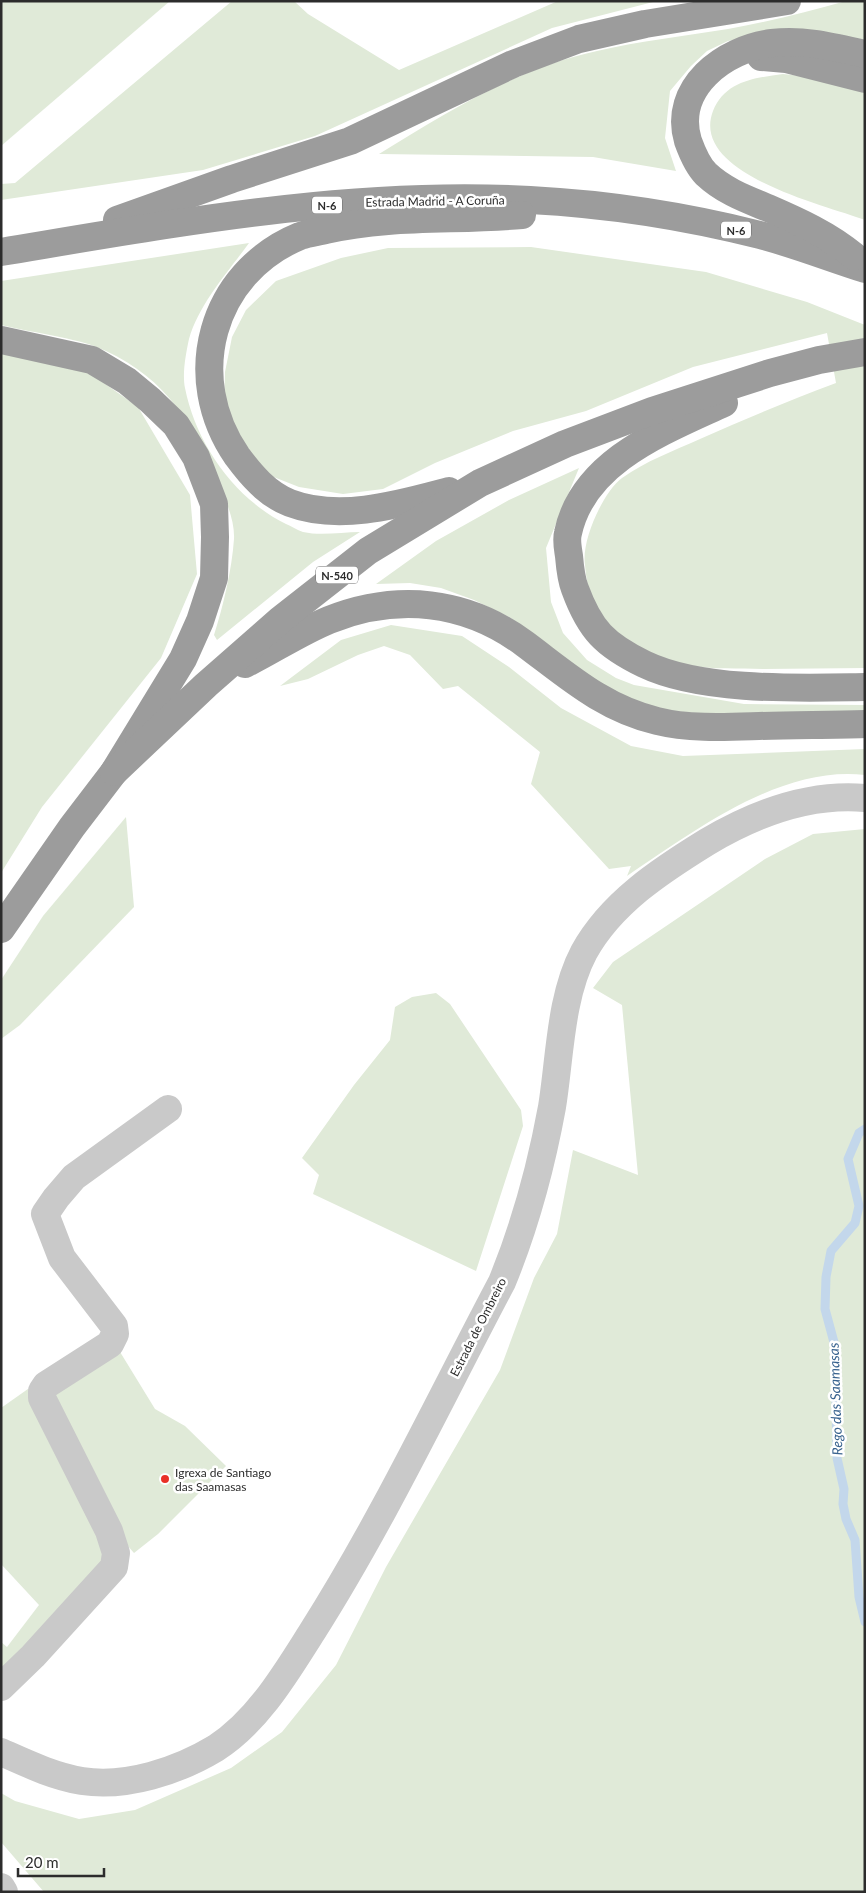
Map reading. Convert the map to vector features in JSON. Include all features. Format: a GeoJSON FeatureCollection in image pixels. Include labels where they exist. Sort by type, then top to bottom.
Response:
{"type":"FeatureCollection","features":[{"type":"Feature","properties":{"kind":"highway"},"geometry":{"type":"LineString","coordinates":[[52,244],[232,179],[350,141],[513,64],[570,42],[645,24],[717,1]]}},
{"type":"Feature","properties":{"kind":"highway"},"geometry":{"type":"LineString","coordinates":[[645,24],[787,1]]}},
{"type":"Feature","properties":{"kind":"highway"},"geometry":{"type":"LineString","coordinates":[[865,54],[810,42],[754,46],[734,54],[704,75],[695,86],[687,102],[684,118],[686,133],[696,159],[705,173],[726,190],[804,224],[843,247],[865,265]]}},
{"type":"Feature","properties":{"kind":"highway"},"geometry":{"type":"LineString","coordinates":[[734,54],[786,59],[865,79]]}},
{"type":"Feature","properties":{"kind":"highway","name":"Estrada Madrid - A Coruña"},"geometry":{"type":"LineString","coordinates":[[1,252],[259,212],[378,200],[438,198],[530,200],[604,207],[761,235],[865,269]]}},
{"type":"Feature","properties":{"kind":"highway"},"geometry":{"type":"LineString","coordinates":[[480,483],[403,503],[359,510],[322,510],[289,503],[260,485],[223,436],[213,408],[208,362],[214,329],[230,292],[260,260],[300,236],[344,226],[379,221],[485,218],[604,207]]}},
{"type":"Feature","properties":{"kind":"highway"},"geometry":{"type":"LineString","coordinates":[[1,340],[92,360],[127,381],[176,425],[196,457],[214,504],[214,578],[200,621],[184,660],[114,772]]}},
{"type":"Feature","properties":{"kind":"highway","name":"N-540"},"geometry":{"type":"LineString","coordinates":[[1,929],[72,827],[114,772],[206,685],[280,620],[368,550],[480,483],[564,444],[770,373],[819,360],[865,352]]}},
{"type":"Feature","properties":{"kind":"highway"},"geometry":{"type":"LineString","coordinates":[[770,373],[740,395],[625,453],[596,479],[576,509],[567,535],[572,581],[585,617],[604,640],[645,665],[694,680],[763,686],[865,687]]}},
{"type":"Feature","properties":{"kind":"highway"},"geometry":{"type":"LineString","coordinates":[[206,685],[329,620],[383,605],[442,605],[488,622],[524,643],[567,678],[601,700],[658,722],[724,728],[865,724]]}},
{"type":"Feature","properties":{"kind":"street","name":"Estrada de Ombreiro"},"geometry":{"type":"LineString","coordinates":[[1,1752],[39,1770],[83,1781],[108,1783],[136,1779],[162,1772],[215,1748],[237,1732],[254,1714],[287,1672],[346,1580],[502,1282],[522,1231],[541,1156],[551,1108],[570,990],[577,967],[597,932],[632,894],[738,825],[764,813],[812,800],[865,798]]}},
{"type":"Feature","properties":{"kind":"street"},"geometry":{"type":"LineString","coordinates":[[1,1686],[33,1656],[114,1567],[116,1553],[109,1531],[42,1398],[42,1391],[46,1385],[110,1344],[115,1334],[114,1326],[62,1258],[45,1214],[74,1177],[168,1109]]}},
{"type":"Feature","properties":{"kind":"street"},"geometry":{"type":"LineString","coordinates":[[1,1887],[4,1892]]}},
{"type":"Feature","properties":{"kind":"green space"},"geometry":{"type":"Polygon","coordinates":[[[1,1],[170,1],[1,146],[1,1]]]}},
{"type":"Feature","properties":{"kind":"green space"},"geometry":{"type":"Polygon","coordinates":[[[232,1],[294,1],[308,14],[399,70],[558,1],[657,1],[552,28],[315,136],[203,170],[1,200],[1,184],[15,183],[232,1]]]}},
{"type":"Feature","properties":{"kind":"green space"},"geometry":{"type":"Polygon","coordinates":[[[846,1],[865,1],[865,40],[819,32],[760,35],[728,41],[707,51],[691,66],[670,91],[665,138],[676,171],[593,157],[379,154],[457,107],[539,68],[629,44],[728,29],[802,13],[846,1]]]}},
{"type":"Feature","properties":{"kind":"green space"},"geometry":{"type":"Polygon","coordinates":[[[783,74],[812,77],[865,92],[865,220],[793,196],[765,183],[740,169],[721,152],[711,133],[713,111],[718,101],[733,87],[742,83],[762,77],[783,74]]]}},
{"type":"Feature","properties":{"kind":"green space"},"geometry":{"type":"Polygon","coordinates":[[[249,243],[207,301],[189,339],[184,382],[190,409],[208,449],[220,468],[250,500],[267,513],[303,532],[324,534],[360,532],[313,562],[217,640],[214,635],[229,575],[234,531],[225,500],[195,435],[170,399],[154,383],[137,369],[117,357],[84,343],[1,325],[1,281],[249,243]]]}},
{"type":"Feature","properties":{"kind":"green space"},"geometry":{"type":"Polygon","coordinates":[[[531,247],[706,272],[807,302],[865,325],[865,668],[716,668],[697,667],[674,662],[646,651],[621,635],[611,626],[601,614],[592,598],[585,570],[586,543],[595,518],[608,494],[622,478],[641,466],[670,452],[836,383],[827,333],[693,367],[586,411],[513,431],[435,463],[383,489],[343,494],[299,487],[261,472],[224,414],[225,372],[232,337],[246,310],[276,281],[341,258],[388,248],[531,247]]]}},
{"type":"Feature","properties":{"kind":"green space"},"geometry":{"type":"Polygon","coordinates":[[[1,350],[67,357],[138,407],[190,495],[197,574],[161,658],[42,807],[1,873],[1,350]]]}},
{"type":"Feature","properties":{"kind":"green space"},"geometry":{"type":"Polygon","coordinates":[[[579,468],[546,548],[551,602],[563,633],[587,660],[616,678],[634,685],[744,704],[865,705],[865,713],[715,715],[662,710],[630,703],[571,666],[511,618],[474,600],[441,588],[410,583],[376,584],[436,541],[509,500],[579,468]]]}},
{"type":"Feature","properties":{"kind":"green space"},"geometry":{"type":"Polygon","coordinates":[[[391,625],[462,636],[509,667],[561,708],[631,746],[683,756],[865,749],[865,775],[833,775],[801,780],[770,791],[739,805],[709,822],[627,876],[631,866],[609,869],[531,784],[540,752],[458,686],[443,689],[410,655],[384,646],[358,655],[308,679],[280,686],[341,640],[391,625]]]}},
{"type":"Feature","properties":{"kind":"green space"},"geometry":{"type":"Polygon","coordinates":[[[126,817],[134,907],[20,1025],[1,1039],[1,980],[43,916],[126,817]]]}},
{"type":"Feature","properties":{"kind":"green space"},"geometry":{"type":"Polygon","coordinates":[[[865,829],[865,1892],[44,1892],[1,1842],[1,1793],[15,1801],[79,1819],[135,1810],[231,1768],[282,1732],[336,1665],[386,1567],[500,1370],[534,1278],[557,1234],[573,1150],[638,1175],[622,1005],[593,988],[613,962],[765,859],[813,834],[865,829]]]}},
{"type":"Feature","properties":{"kind":"green space"},"geometry":{"type":"Polygon","coordinates":[[[436,993],[450,1004],[521,1110],[523,1126],[476,1271],[313,1194],[319,1175],[302,1158],[354,1085],[390,1040],[395,1007],[412,997],[436,993]]]}},
{"type":"Feature","properties":{"kind":"green space"},"geometry":{"type":"Polygon","coordinates":[[[117,1347],[155,1409],[185,1426],[226,1466],[158,1534],[134,1553],[120,1537],[49,1392],[117,1347]]]}},
{"type":"Feature","properties":{"kind":"green space"},"geometry":{"type":"Polygon","coordinates":[[[35,1384],[107,1557],[1,1673],[1,1642],[7,1647],[39,1605],[1,1564],[1,1408],[35,1384]]]}},
{"type":"Feature","properties":{"kind":"waterway","name":"Rego das Saamasas"},"geometry":{"type":"LineString","coordinates":[[865,1129],[859,1133],[848,1159],[859,1206],[855,1223],[831,1251],[826,1277],[825,1309],[835,1346],[837,1458],[844,1489],[843,1504],[846,1519],[855,1540],[859,1597],[865,1622]]}},
{"type":"Feature","properties":{"kind":"place","name":"Igrexa de Santiago das Saamasas"},"geometry":{"type":"Point","coordinates":[165,1479]}}]}
